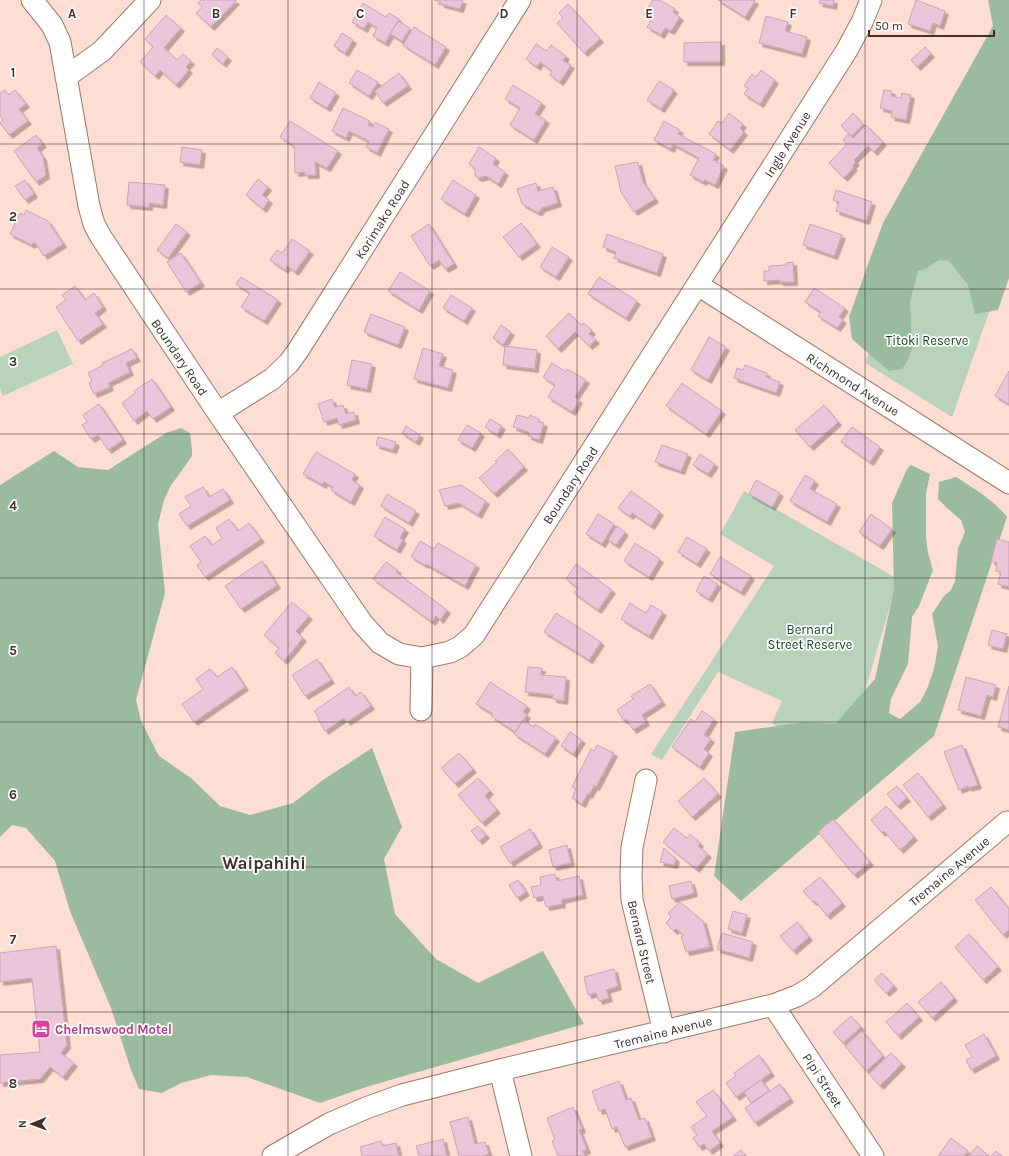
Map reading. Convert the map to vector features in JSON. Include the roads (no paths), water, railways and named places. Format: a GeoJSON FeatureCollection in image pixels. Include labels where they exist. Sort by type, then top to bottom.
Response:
{"type":"FeatureCollection","features":[{"type":"Feature","properties":{"kind":"street","name":"Boundary Road"},"geometry":{"type":"LineString","coordinates":[[32,0],[52,25],[60,42],[89,206],[94,224],[101,237],[218,413],[362,622],[380,643],[399,654],[422,658],[450,652],[460,647],[474,635],[698,285]]}},
{"type":"Feature","properties":{"kind":"street"},"geometry":{"type":"LineString","coordinates":[[66,77],[102,51],[150,0]]}},
{"type":"Feature","properties":{"kind":"street","name":"Korimako Road"},"geometry":{"type":"LineString","coordinates":[[218,413],[272,379],[289,363],[520,0]]}},
{"type":"Feature","properties":{"kind":"street","name":"Ingle Avenue"},"geometry":{"type":"LineString","coordinates":[[698,285],[847,50],[862,22],[871,0]]}},
{"type":"Feature","properties":{"kind":"street","name":"Richmond Avenue"},"geometry":{"type":"LineString","coordinates":[[698,285],[1009,483]]}},
{"type":"Feature","properties":{"kind":"street"},"geometry":{"type":"LineString","coordinates":[[421,710],[422,658]]}},
{"type":"Feature","properties":{"kind":"street","name":"Bernard Street"},"geometry":{"type":"LineString","coordinates":[[646,780],[632,847],[632,900],[664,1032]]}},
{"type":"Feature","properties":{"kind":"street","name":"Tremaine Avenue"},"geometry":{"type":"LineString","coordinates":[[273,1156],[329,1124],[366,1108],[402,1095],[773,1005],[797,996],[812,987],[1007,822]]}},
{"type":"Feature","properties":{"kind":"street","name":"Pipi Street"},"geometry":{"type":"LineString","coordinates":[[773,1005],[873,1156]]}},
{"type":"Feature","properties":{"kind":"street"},"geometry":{"type":"LineString","coordinates":[[500,1070],[521,1156]]}},
{"type":"Feature","properties":{"kind":"place","name":"Chelmswood Motel"},"geometry":{"type":"Point","coordinates":[41,1029]}},
{"type":"Feature","properties":{"kind":"district","name":"Waipahihi"},"geometry":{"type":"Point","coordinates":[264,863]}},
{"type":"Feature","properties":{"kind":"park label","name":"Titoki Reserve"},"geometry":{"type":"Point","coordinates":[927,340]}},
{"type":"Feature","properties":{"kind":"park label","name":"Bernard Street Reserve"},"geometry":{"type":"Point","coordinates":[810,636]}}]}
